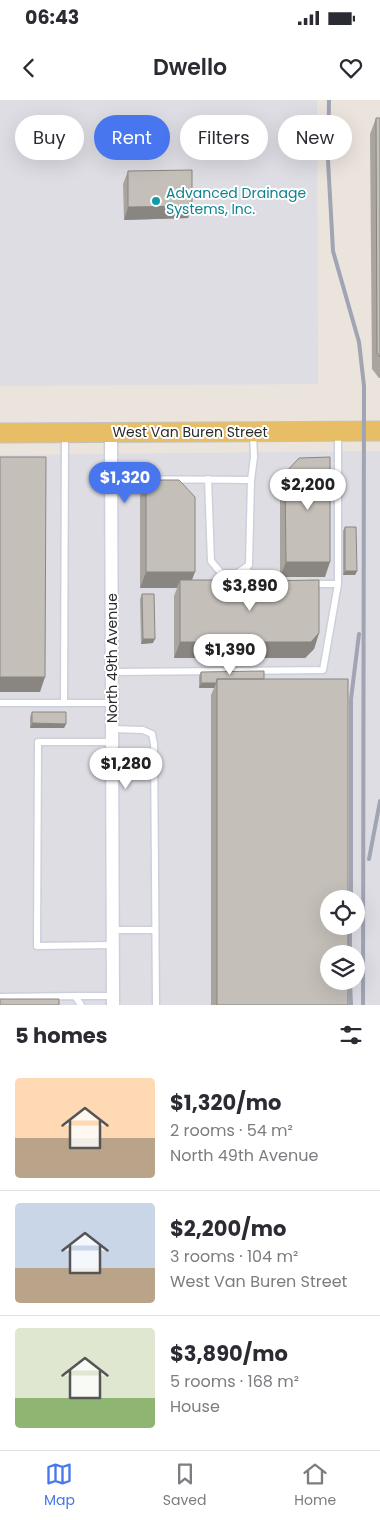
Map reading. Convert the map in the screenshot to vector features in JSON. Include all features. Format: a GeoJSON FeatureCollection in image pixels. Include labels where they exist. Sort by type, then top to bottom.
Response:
{"type":"FeatureCollection","features":[{"type":"Feature","properties":{"kind":"main road","name":"West Van Buren Street"},"geometry":{"type":"LineString","coordinates":[[0,433],[380,431]]}},
{"type":"Feature","properties":{"kind":"street","name":"North 49th Avenue"},"geometry":{"type":"LineString","coordinates":[[111,432],[113,1000]]}},
{"type":"Feature","properties":{"kind":"lane"},"geometry":{"type":"LineString","coordinates":[[64,703],[65,432]]}},
{"type":"Feature","properties":{"kind":"lane"},"geometry":{"type":"LineString","coordinates":[[208,480],[211,561],[221,573],[236,574],[249,566],[251,480],[254,457],[253,432]]}},
{"type":"Feature","properties":{"kind":"lane"},"geometry":{"type":"LineString","coordinates":[[112,672],[323,670],[338,584],[338,432]]}},
{"type":"Feature","properties":{"kind":"lane"},"geometry":{"type":"LineString","coordinates":[[111,479],[251,480]]}},
{"type":"Feature","properties":{"kind":"lane"},"geometry":{"type":"LineString","coordinates":[[244,569],[271,584],[281,584]]}},
{"type":"Feature","properties":{"kind":"lane"},"geometry":{"type":"LineString","coordinates":[[300,584],[338,584]]}},
{"type":"Feature","properties":{"kind":"lane"},"geometry":{"type":"LineString","coordinates":[[0,703],[112,702]]}},
{"type":"Feature","properties":{"kind":"lane"},"geometry":{"type":"LineString","coordinates":[[113,945],[37,946],[38,742],[112,736],[143,730],[152,734],[154,744],[156,1005]]}},
{"type":"Feature","properties":{"kind":"lane"},"geometry":{"type":"LineString","coordinates":[[113,930],[155,930]]}},
{"type":"Feature","properties":{"kind":"lane"},"geometry":{"type":"LineString","coordinates":[[75,996],[82,1005]]}},
{"type":"Feature","properties":{"kind":"lane"},"geometry":{"type":"LineString","coordinates":[[0,997],[75,996],[113,1000]]}},
{"type":"Feature","properties":{"kind":"shaded area"},"geometry":{"type":"Polygon","coordinates":[[[0,100],[317,100],[317,115],[278,115],[278,160],[317,160],[318,384],[0,386],[0,100]]]}},
{"type":"Feature","properties":{"kind":"shaded area"},"geometry":{"type":"Polygon","coordinates":[[[380,451],[380,1005],[0,1005],[0,455],[380,451]]]}},
{"type":"Feature","properties":{"kind":"building"},"geometry":{"type":"Polygon","coordinates":[[[376,118],[380,118],[380,357],[377,353],[376,118]]]}},
{"type":"Feature","properties":{"kind":"building","name":"Advanced Drainage Systems, Inc."},"geometry":{"type":"Polygon","coordinates":[[[192,170],[192,206],[128,207],[128,171],[192,170]]]}},
{"type":"Feature","properties":{"kind":"building"},"geometry":{"type":"Polygon","coordinates":[[[0,457],[46,457],[45,677],[0,677],[0,457]]]}},
{"type":"Feature","properties":{"kind":"building"},"geometry":{"type":"Polygon","coordinates":[[[330,457],[330,562],[286,562],[285,473],[299,458],[330,457]]]}},
{"type":"Feature","properties":{"kind":"building"},"geometry":{"type":"Polygon","coordinates":[[[146,480],[179,480],[195,497],[195,572],[146,572],[146,480]]]}},
{"type":"Feature","properties":{"kind":"building"},"geometry":{"type":"Polygon","coordinates":[[[345,527],[356,527],[357,571],[345,571],[345,527]]]}},
{"type":"Feature","properties":{"kind":"building"},"geometry":{"type":"Polygon","coordinates":[[[180,580],[217,580],[228,590],[250,590],[258,581],[319,580],[319,633],[311,642],[180,642],[180,580]]]}},
{"type":"Feature","properties":{"kind":"building"},"geometry":{"type":"Polygon","coordinates":[[[142,594],[154,594],[155,639],[143,639],[142,594]]]}},
{"type":"Feature","properties":{"kind":"building"},"geometry":{"type":"Polygon","coordinates":[[[264,671],[264,679],[217,679],[216,683],[201,683],[201,672],[264,671]]]}},
{"type":"Feature","properties":{"kind":"building"},"geometry":{"type":"Polygon","coordinates":[[[217,679],[348,679],[348,890],[320,890],[320,935],[348,935],[348,945],[320,945],[320,990],[348,990],[348,1005],[217,1005],[217,679]]]}},
{"type":"Feature","properties":{"kind":"building"},"geometry":{"type":"Polygon","coordinates":[[[32,712],[66,712],[66,724],[32,723],[32,712]]]}},
{"type":"Feature","properties":{"kind":"building"},"geometry":{"type":"Polygon","coordinates":[[[0,999],[59,999],[59,1005],[0,1005],[0,999]]]}},
{"type":"Feature","properties":{"kind":"railway"},"geometry":{"type":"LineString","coordinates":[[329,100],[328,160],[333,251],[359,342],[364,386],[363,1005]]}},
{"type":"Feature","properties":{"kind":"railway"},"geometry":{"type":"LineString","coordinates":[[351,890],[351,699],[359,634]]}},
{"type":"Feature","properties":{"kind":"railway"},"geometry":{"type":"LineString","coordinates":[[369,859],[380,801]]}},
{"type":"Feature","properties":{"kind":"railway"},"geometry":{"type":"LineString","coordinates":[[350,935],[350,945]]}},
{"type":"Feature","properties":{"kind":"railway"},"geometry":{"type":"LineString","coordinates":[[350,990],[351,1005]]}},
{"type":"Feature","properties":{"kind":"place","name":"Advanced Drainage Systems, Inc."},"geometry":{"type":"Point","coordinates":[156,201]}}]}
